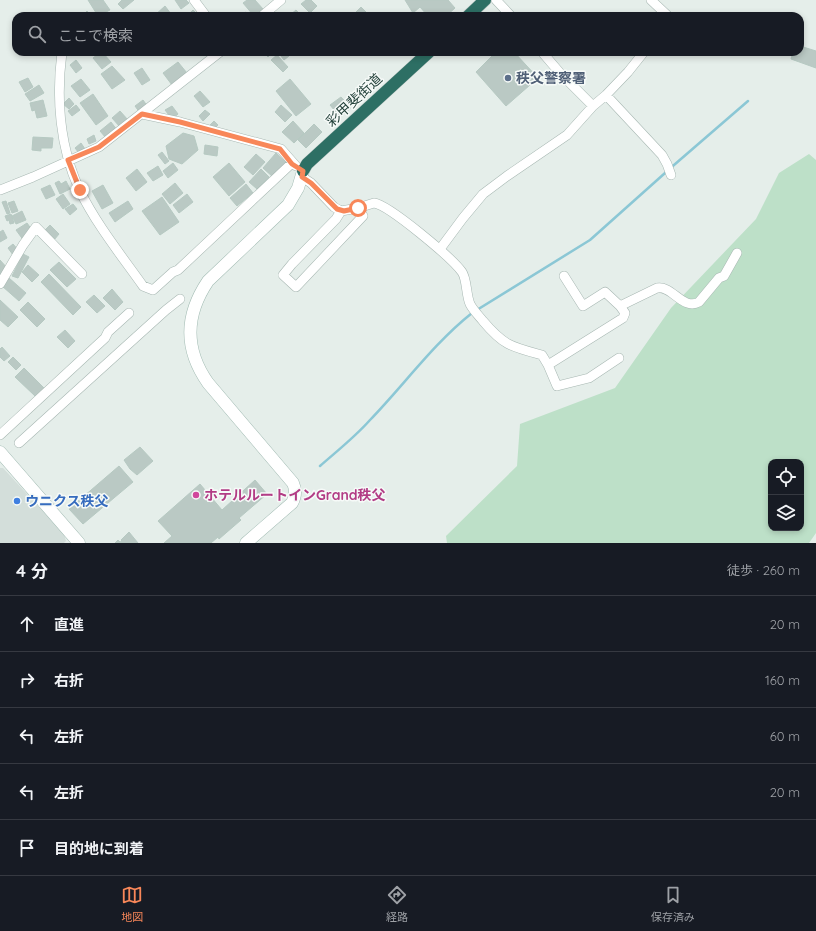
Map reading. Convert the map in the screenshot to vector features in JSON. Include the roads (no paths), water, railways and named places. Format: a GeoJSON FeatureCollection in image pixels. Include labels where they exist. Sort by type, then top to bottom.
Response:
{"type":"FeatureCollection","features":[{"type":"Feature","properties":{"kind":"highway"},"geometry":{"type":"LineString","coordinates":[[472,12],[485,0]]}},
{"type":"Feature","properties":{"kind":"highway","name":"彩甲斐街道"},"geometry":{"type":"LineString","coordinates":[[302,174],[306,164],[425,56]]}},
{"type":"Feature","properties":{"kind":"street"},"geometry":{"type":"LineString","coordinates":[[194,0],[203,12]]}},
{"type":"Feature","properties":{"kind":"street"},"geometry":{"type":"LineString","coordinates":[[267,12],[281,0]]}},
{"type":"Feature","properties":{"kind":"street"},"geometry":{"type":"LineString","coordinates":[[496,0],[507,12]]}},
{"type":"Feature","properties":{"kind":"street"},"geometry":{"type":"LineString","coordinates":[[651,0],[664,12]]}},
{"type":"Feature","properties":{"kind":"street"},"geometry":{"type":"LineString","coordinates":[[62,56],[59,81],[60,106],[63,138],[68,160],[80,190],[94,216],[143,286],[153,290],[173,272],[178,270],[292,164]]}},
{"type":"Feature","properties":{"kind":"street"},"geometry":{"type":"LineString","coordinates":[[0,190],[33,178],[68,160],[99,147],[215,56]]}},
{"type":"Feature","properties":{"kind":"street"},"geometry":{"type":"LineString","coordinates":[[545,56],[593,106]]}},
{"type":"Feature","properties":{"kind":"street"},"geometry":{"type":"LineString","coordinates":[[440,249],[483,194],[567,135],[593,106],[628,72],[641,56]]}},
{"type":"Feature","properties":{"kind":"street"},"geometry":{"type":"LineString","coordinates":[[606,95],[662,155],[671,175]]}},
{"type":"Feature","properties":{"kind":"street"},"geometry":{"type":"LineString","coordinates":[[142,114],[180,122],[280,149],[292,164],[334,207],[341,211],[358,208],[370,203],[378,203],[395,214],[440,249],[463,273],[471,306],[494,335],[504,343],[542,355],[557,386],[589,378],[619,358]]}},
{"type":"Feature","properties":{"kind":"street"},"geometry":{"type":"LineString","coordinates":[[246,543],[292,503],[295,497],[295,489],[293,483],[208,383],[201,372],[192,345],[190,331],[192,317],[200,293],[208,281],[288,205],[296,193],[302,174]]}},
{"type":"Feature","properties":{"kind":"street"},"geometry":{"type":"LineString","coordinates":[[341,211],[336,219],[283,275],[296,287],[363,216],[358,208]]}},
{"type":"Feature","properties":{"kind":"street"},"geometry":{"type":"LineString","coordinates":[[0,284],[23,245],[36,227],[82,274]]}},
{"type":"Feature","properties":{"kind":"street"},"geometry":{"type":"LineString","coordinates":[[620,306],[660,287],[687,303],[695,304],[706,296],[719,278],[724,276],[737,253]]}},
{"type":"Feature","properties":{"kind":"street"},"geometry":{"type":"LineString","coordinates":[[548,365],[623,318],[625,313],[620,306],[605,292],[583,306],[564,276]]}},
{"type":"Feature","properties":{"kind":"street"},"geometry":{"type":"LineString","coordinates":[[19,443],[180,299]]}},
{"type":"Feature","properties":{"kind":"street"},"geometry":{"type":"LineString","coordinates":[[0,435],[105,338],[108,332],[129,313]]}},
{"type":"Feature","properties":{"kind":"street"},"geometry":{"type":"LineString","coordinates":[[0,452],[80,543]]}},
{"type":"Feature","properties":{"kind":"waterway"},"geometry":{"type":"LineString","coordinates":[[320,466],[346,444],[383,407],[444,338],[472,313],[590,240],[748,101]]}},
{"type":"Feature","properties":{"kind":"place","name":"秩父警察署"},"geometry":{"type":"Point","coordinates":[508,78]}},
{"type":"Feature","properties":{"kind":"place","name":"ホテルルートインGrand秩父"},"geometry":{"type":"Point","coordinates":[196,495]}},
{"type":"Feature","properties":{"kind":"place","name":"ウニクス秩父"},"geometry":{"type":"Point","coordinates":[17,501]}}]}
